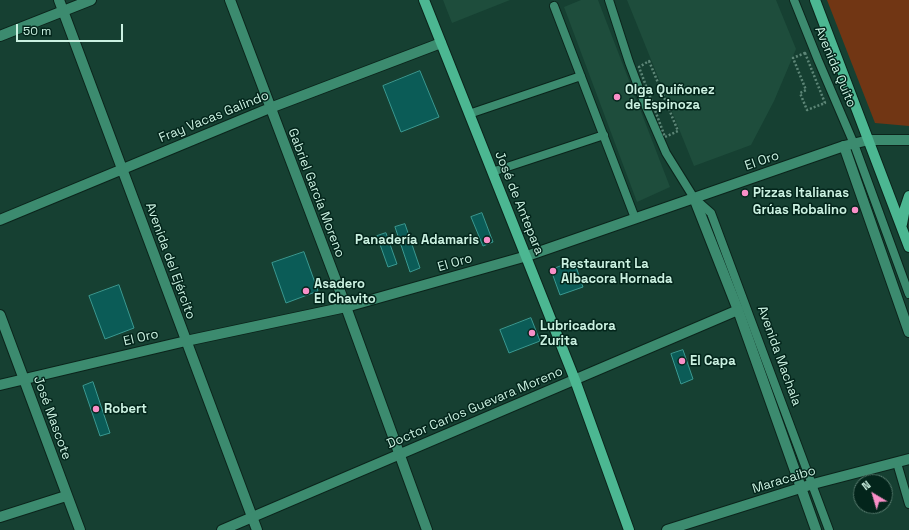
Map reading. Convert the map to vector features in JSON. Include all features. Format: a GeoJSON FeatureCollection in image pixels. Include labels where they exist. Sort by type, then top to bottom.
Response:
{"type":"FeatureCollection","features":[{"type":"Feature","properties":{"kind":"main road","name":"José de Antepara"},"geometry":{"type":"LineString","coordinates":[[424,0],[575,380],[629,530]]}},
{"type":"Feature","properties":{"kind":"main road","name":"Avenida Quito"},"geometry":{"type":"LineString","coordinates":[[815,0],[909,247]]}},
{"type":"Feature","properties":{"kind":"main road"},"geometry":{"type":"LineString","coordinates":[[902,226],[909,196]]}},
{"type":"Feature","properties":{"kind":"street","name":"Avenida del Ejército"},"geometry":{"type":"LineString","coordinates":[[59,0],[257,530]]}},
{"type":"Feature","properties":{"kind":"street"},"geometry":{"type":"LineString","coordinates":[[0,36],[90,0]]}},
{"type":"Feature","properties":{"kind":"street","name":"Gabriel García Moreno"},"geometry":{"type":"LineString","coordinates":[[230,0],[346,307],[427,530]]}},
{"type":"Feature","properties":{"kind":"street","name":"Fray Vacas Galindo"},"geometry":{"type":"LineString","coordinates":[[0,220],[270,108],[441,43]]}},
{"type":"Feature","properties":{"kind":"street","name":"El Oro"},"geometry":{"type":"LineString","coordinates":[[0,385],[186,341],[346,307],[527,256],[848,145],[869,140],[909,140]]}},
{"type":"Feature","properties":{"kind":"street"},"geometry":{"type":"LineString","coordinates":[[848,145],[909,332]]}},
{"type":"Feature","properties":{"kind":"street","name":"Avenida Machala"},"geometry":{"type":"LineString","coordinates":[[694,198],[738,310],[816,530]]}},
{"type":"Feature","properties":{"kind":"street","name":"Doctor Carlos Guevara Moreno"},"geometry":{"type":"LineString","coordinates":[[222,530],[738,310]]}},
{"type":"Feature","properties":{"kind":"street","name":"José Mascote"},"geometry":{"type":"LineString","coordinates":[[0,315],[66,496],[80,530]]}},
{"type":"Feature","properties":{"kind":"street","name":"Maracaibo"},"geometry":{"type":"LineString","coordinates":[[667,530],[813,484],[909,459]]}},
{"type":"Feature","properties":{"kind":"street"},"geometry":{"type":"LineString","coordinates":[[0,517],[66,496]]}},
{"type":"Feature","properties":{"kind":"lane","name":"Avenida Machala"},"geometry":{"type":"LineString","coordinates":[[609,0],[629,62],[646,107],[666,153],[694,198],[711,213],[829,530]]}},
{"type":"Feature","properties":{"kind":"lane","name":"Avenida Quito"},"geometry":{"type":"LineString","coordinates":[[794,0],[818,60],[848,145],[909,294]]}},
{"type":"Feature","properties":{"kind":"lane"},"geometry":{"type":"LineString","coordinates":[[554,6],[635,218]]}},
{"type":"Feature","properties":{"kind":"lane"},"geometry":{"type":"LineString","coordinates":[[469,114],[581,76]]}},
{"type":"Feature","properties":{"kind":"lane"},"geometry":{"type":"LineString","coordinates":[[492,172],[604,135]]}},
{"type":"Feature","properties":{"kind":"lane"},"geometry":{"type":"LineString","coordinates":[[897,462],[909,504]]}},
{"type":"Feature","properties":{"kind":"path"},"geometry":{"type":"LineString","coordinates":[[805,53],[825,103],[807,110],[800,93],[806,90],[793,58],[805,53]]}},
{"type":"Feature","properties":{"kind":"path"},"geometry":{"type":"LineString","coordinates":[[649,61],[678,131],[666,136],[639,67],[649,61]]}},
{"type":"Feature","properties":{"kind":"shaded area"},"geometry":{"type":"Polygon","coordinates":[[[443,0],[510,0],[452,23],[443,0]]]}},
{"type":"Feature","properties":{"kind":"shaded area","name":"Olga Quiñonez de Espinoza"},"geometry":{"type":"Polygon","coordinates":[[[581,0],[598,0],[670,187],[637,202],[564,7],[581,0]]]}},
{"type":"Feature","properties":{"kind":"shaded area"},"geometry":{"type":"Polygon","coordinates":[[[627,0],[776,0],[796,49],[774,101],[751,145],[694,166],[627,0]]]}},
{"type":"Feature","properties":{"kind":"shaded area"},"geometry":{"type":"Polygon","coordinates":[[[827,0],[909,0],[909,126],[875,123],[827,0]]]}},
{"type":"Feature","properties":{"kind":"building"},"geometry":{"type":"Polygon","coordinates":[[[420,71],[439,117],[401,132],[383,86],[420,71]]]}},
{"type":"Feature","properties":{"kind":"building"},"geometry":{"type":"Polygon","coordinates":[[[482,213],[493,242],[483,246],[471,217],[482,213]]]}},
{"type":"Feature","properties":{"kind":"building"},"geometry":{"type":"Polygon","coordinates":[[[405,224],[420,268],[410,272],[395,227],[405,224]]]}},
{"type":"Feature","properties":{"kind":"building"},"geometry":{"type":"Polygon","coordinates":[[[386,233],[397,264],[388,267],[377,236],[386,233]]]}},
{"type":"Feature","properties":{"kind":"building"},"geometry":{"type":"Polygon","coordinates":[[[304,252],[318,291],[286,303],[272,263],[304,252]]]}},
{"type":"Feature","properties":{"kind":"building"},"geometry":{"type":"Polygon","coordinates":[[[574,261],[583,287],[560,295],[551,270],[574,261]]]}},
{"type":"Feature","properties":{"kind":"building"},"geometry":{"type":"Polygon","coordinates":[[[119,285],[134,328],[105,339],[89,296],[119,285]]]}},
{"type":"Feature","properties":{"kind":"building"},"geometry":{"type":"Polygon","coordinates":[[[531,318],[540,341],[509,353],[500,330],[531,318]]]}},
{"type":"Feature","properties":{"kind":"building"},"geometry":{"type":"Polygon","coordinates":[[[683,350],[693,379],[681,384],[671,354],[683,350]]]}},
{"type":"Feature","properties":{"kind":"building","name":"Robert"},"geometry":{"type":"Polygon","coordinates":[[[93,382],[110,433],[100,436],[83,386],[93,382]]]}},
{"type":"Feature","properties":{"kind":"place","name":"Olga Quiñonez de Espinoza"},"geometry":{"type":"Point","coordinates":[617,97]}},
{"type":"Feature","properties":{"kind":"place","name":"Pizzas Italianas"},"geometry":{"type":"Point","coordinates":[745,193]}},
{"type":"Feature","properties":{"kind":"place","name":"Grúas Robalino"},"geometry":{"type":"Point","coordinates":[855,210]}},
{"type":"Feature","properties":{"kind":"place","name":"Panadería Adamaris"},"geometry":{"type":"Point","coordinates":[487,240]}},
{"type":"Feature","properties":{"kind":"place","name":"Restaurant La Albacora Hornada"},"geometry":{"type":"Point","coordinates":[553,271]}},
{"type":"Feature","properties":{"kind":"place","name":"Asadero El Chavito"},"geometry":{"type":"Point","coordinates":[306,291]}},
{"type":"Feature","properties":{"kind":"place","name":"Lubricadora Zurita"},"geometry":{"type":"Point","coordinates":[532,333]}},
{"type":"Feature","properties":{"kind":"place","name":"El Capa"},"geometry":{"type":"Point","coordinates":[682,361]}},
{"type":"Feature","properties":{"kind":"place","name":"Robert"},"geometry":{"type":"Point","coordinates":[96,409]}}]}
